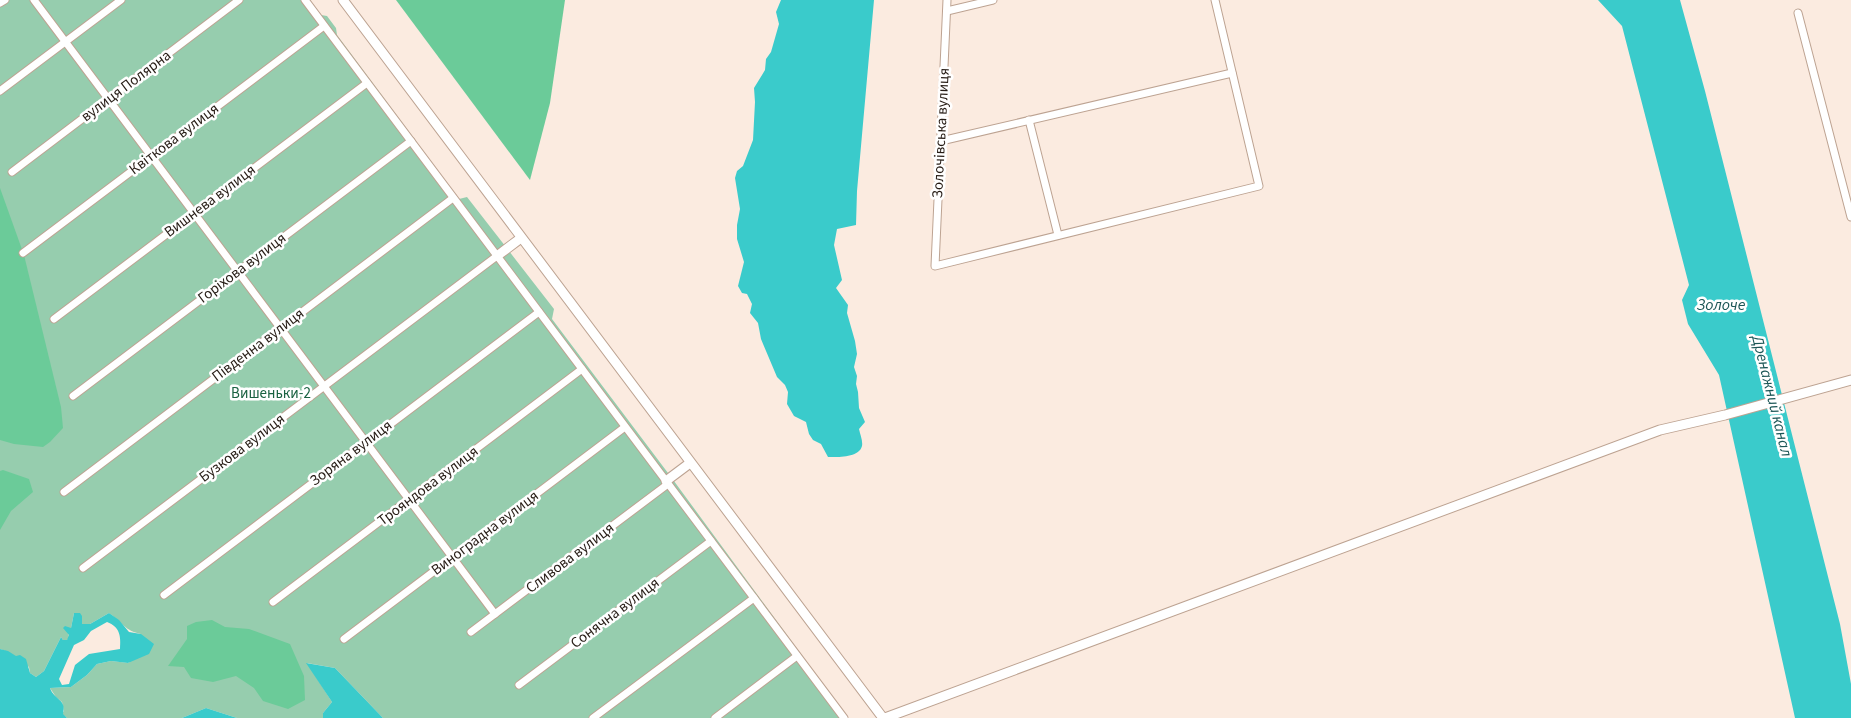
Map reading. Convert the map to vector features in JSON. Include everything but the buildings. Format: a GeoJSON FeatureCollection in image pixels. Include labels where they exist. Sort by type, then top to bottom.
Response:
{"type":"FeatureCollection","features":[{"type":"Feature","properties":{"kind":"street"},"geometry":{"type":"LineString","coordinates":[[0,3],[4,0]]}},
{"type":"Feature","properties":{"kind":"street"},"geometry":{"type":"LineString","coordinates":[[34,0],[495,614]]}},
{"type":"Feature","properties":{"kind":"street"},"geometry":{"type":"LineString","coordinates":[[0,91],[121,0]]}},
{"type":"Feature","properties":{"kind":"street","name":"вулиця Полярна"},"geometry":{"type":"LineString","coordinates":[[12,172],[239,0]]}},
{"type":"Feature","properties":{"kind":"street"},"geometry":{"type":"LineString","coordinates":[[305,0],[754,598],[840,717]]}},
{"type":"Feature","properties":{"kind":"street"},"geometry":{"type":"LineString","coordinates":[[343,0],[884,718],[1660,430],[1724,415],[1851,380]]}},
{"type":"Feature","properties":{"kind":"street","name":"Золочівська вулиця"},"geometry":{"type":"LineString","coordinates":[[947,0],[935,266],[1058,235]]}},
{"type":"Feature","properties":{"kind":"street"},"geometry":{"type":"LineString","coordinates":[[947,11],[993,0]]}},
{"type":"Feature","properties":{"kind":"street"},"geometry":{"type":"LineString","coordinates":[[1029,120],[1058,235],[1259,186],[1215,0]]}},
{"type":"Feature","properties":{"kind":"street"},"geometry":{"type":"LineString","coordinates":[[1798,13],[1851,217]]}},
{"type":"Feature","properties":{"kind":"street","name":"Квіткова вулиця"},"geometry":{"type":"LineString","coordinates":[[23,253],[324,26]]}},
{"type":"Feature","properties":{"kind":"street"},"geometry":{"type":"LineString","coordinates":[[941,141],[1232,73]]}},
{"type":"Feature","properties":{"kind":"street","name":"Вишнева вулиця"},"geometry":{"type":"LineString","coordinates":[[54,319],[367,83]]}},
{"type":"Feature","properties":{"kind":"street","name":"Горіхова вулиця"},"geometry":{"type":"LineString","coordinates":[[73,396],[411,141]]}},
{"type":"Feature","properties":{"kind":"street","name":"Південна вулиця"},"geometry":{"type":"LineString","coordinates":[[64,492],[453,198]]}},
{"type":"Feature","properties":{"kind":"street"},"geometry":{"type":"LineString","coordinates":[[497,256],[521,238]]}},
{"type":"Feature","properties":{"kind":"street","name":"Бузкова вулиця"},"geometry":{"type":"LineString","coordinates":[[83,568],[497,256]]}},
{"type":"Feature","properties":{"kind":"street","name":"Зоряна вулиця"},"geometry":{"type":"LineString","coordinates":[[164,594],[539,312]]}},
{"type":"Feature","properties":{"kind":"street","name":"Трояндова вулиця"},"geometry":{"type":"LineString","coordinates":[[273,602],[582,369]]}},
{"type":"Feature","properties":{"kind":"street","name":"Виноградна вулиця"},"geometry":{"type":"LineString","coordinates":[[344,639],[625,427]]}},
{"type":"Feature","properties":{"kind":"street"},"geometry":{"type":"LineString","coordinates":[[667,482],[690,463]]}},
{"type":"Feature","properties":{"kind":"street","name":"Сливова вулиця"},"geometry":{"type":"LineString","coordinates":[[471,632],[667,482]]}},
{"type":"Feature","properties":{"kind":"street","name":"Сонячна вулиця"},"geometry":{"type":"LineString","coordinates":[[520,686],[711,541]]}},
{"type":"Feature","properties":{"kind":"street"},"geometry":{"type":"LineString","coordinates":[[593,718],[754,598]]}},
{"type":"Feature","properties":{"kind":"street"},"geometry":{"type":"LineString","coordinates":[[715,718],[797,656]]}},
{"type":"Feature","properties":{"kind":"green space","name":"Вишеньки-2"},"geometry":{"type":"Polygon","coordinates":[[[0,0],[310,0],[321,15],[327,16],[336,28],[337,35],[459,199],[467,197],[554,309],[552,319],[848,718],[383,718],[335,668],[307,663],[332,702],[323,713],[323,718],[237,718],[206,708],[182,718],[67,718],[62,714],[64,711],[62,702],[50,688],[71,687],[87,675],[97,664],[111,661],[129,663],[141,634],[127,628],[109,613],[90,624],[82,624],[74,613],[71,628],[68,628],[69,638],[63,640],[61,637],[44,671],[36,677],[30,673],[29,667],[22,661],[0,649],[0,0]]]}},
{"type":"Feature","properties":{"kind":"green space"},"geometry":{"type":"Polygon","coordinates":[[[396,0],[565,0],[550,103],[530,180],[396,0]]]}},
{"type":"Feature","properties":{"kind":"green space"},"geometry":{"type":"Polygon","coordinates":[[[0,188],[24,255],[61,407],[63,428],[43,447],[14,444],[0,440],[0,188]]]}},
{"type":"Feature","properties":{"kind":"green space"},"geometry":{"type":"Polygon","coordinates":[[[3,470],[29,479],[33,492],[11,511],[0,530],[0,471],[3,470]]]}},
{"type":"Feature","properties":{"kind":"green space"},"geometry":{"type":"Polygon","coordinates":[[[212,620],[225,627],[249,629],[290,644],[304,676],[305,700],[288,709],[263,701],[254,688],[236,676],[213,682],[191,678],[184,667],[168,666],[187,639],[187,626],[196,622],[212,620]]]}},
{"type":"Feature","properties":{"kind":"water"},"geometry":{"type":"Polygon","coordinates":[[[781,0],[874,0],[857,191],[856,225],[837,229],[834,245],[842,280],[836,288],[848,305],[847,313],[857,354],[854,367],[857,376],[859,408],[865,422],[859,429],[862,442],[860,450],[848,456],[828,457],[821,444],[813,440],[809,434],[806,422],[794,416],[787,404],[788,392],[785,385],[777,377],[761,339],[758,323],[750,313],[752,304],[747,294],[742,293],[738,286],[744,262],[737,239],[740,209],[735,178],[737,171],[743,166],[753,140],[754,88],[765,70],[766,59],[771,52],[779,24],[776,12],[781,0]]]}},
{"type":"Feature","properties":{"kind":"water","name":"Золоче"},"geometry":{"type":"Polygon","coordinates":[[[1598,0],[1680,0],[1705,91],[1840,624],[1851,684],[1851,718],[1795,718],[1719,375],[1688,324],[1682,300],[1689,285],[1622,26],[1598,0]]]}},
{"type":"Feature","properties":{"kind":"water"},"geometry":{"type":"Polygon","coordinates":[[[74,613],[80,613],[82,624],[90,624],[109,613],[119,620],[129,632],[141,634],[154,644],[149,654],[128,663],[111,661],[97,664],[87,675],[71,687],[50,688],[54,695],[62,702],[63,714],[67,718],[0,718],[0,649],[16,656],[20,655],[26,659],[30,673],[36,677],[44,671],[61,637],[63,640],[67,640],[69,635],[63,628],[65,626],[71,628],[74,613]],[[107,622],[91,631],[84,640],[74,645],[59,679],[62,685],[69,684],[75,665],[89,654],[120,649],[119,632],[107,622]]]}},
{"type":"Feature","properties":{"kind":"water"},"geometry":{"type":"Polygon","coordinates":[[[306,663],[335,668],[383,718],[323,718],[323,713],[332,702],[306,663]]]}},
{"type":"Feature","properties":{"kind":"water"},"geometry":{"type":"Polygon","coordinates":[[[206,708],[237,718],[182,718],[206,708]]]}},
{"type":"Feature","properties":{"kind":"water label","name":"Дренажний канал"},"geometry":{"type":"Point","coordinates":[1772,396]}}]}
